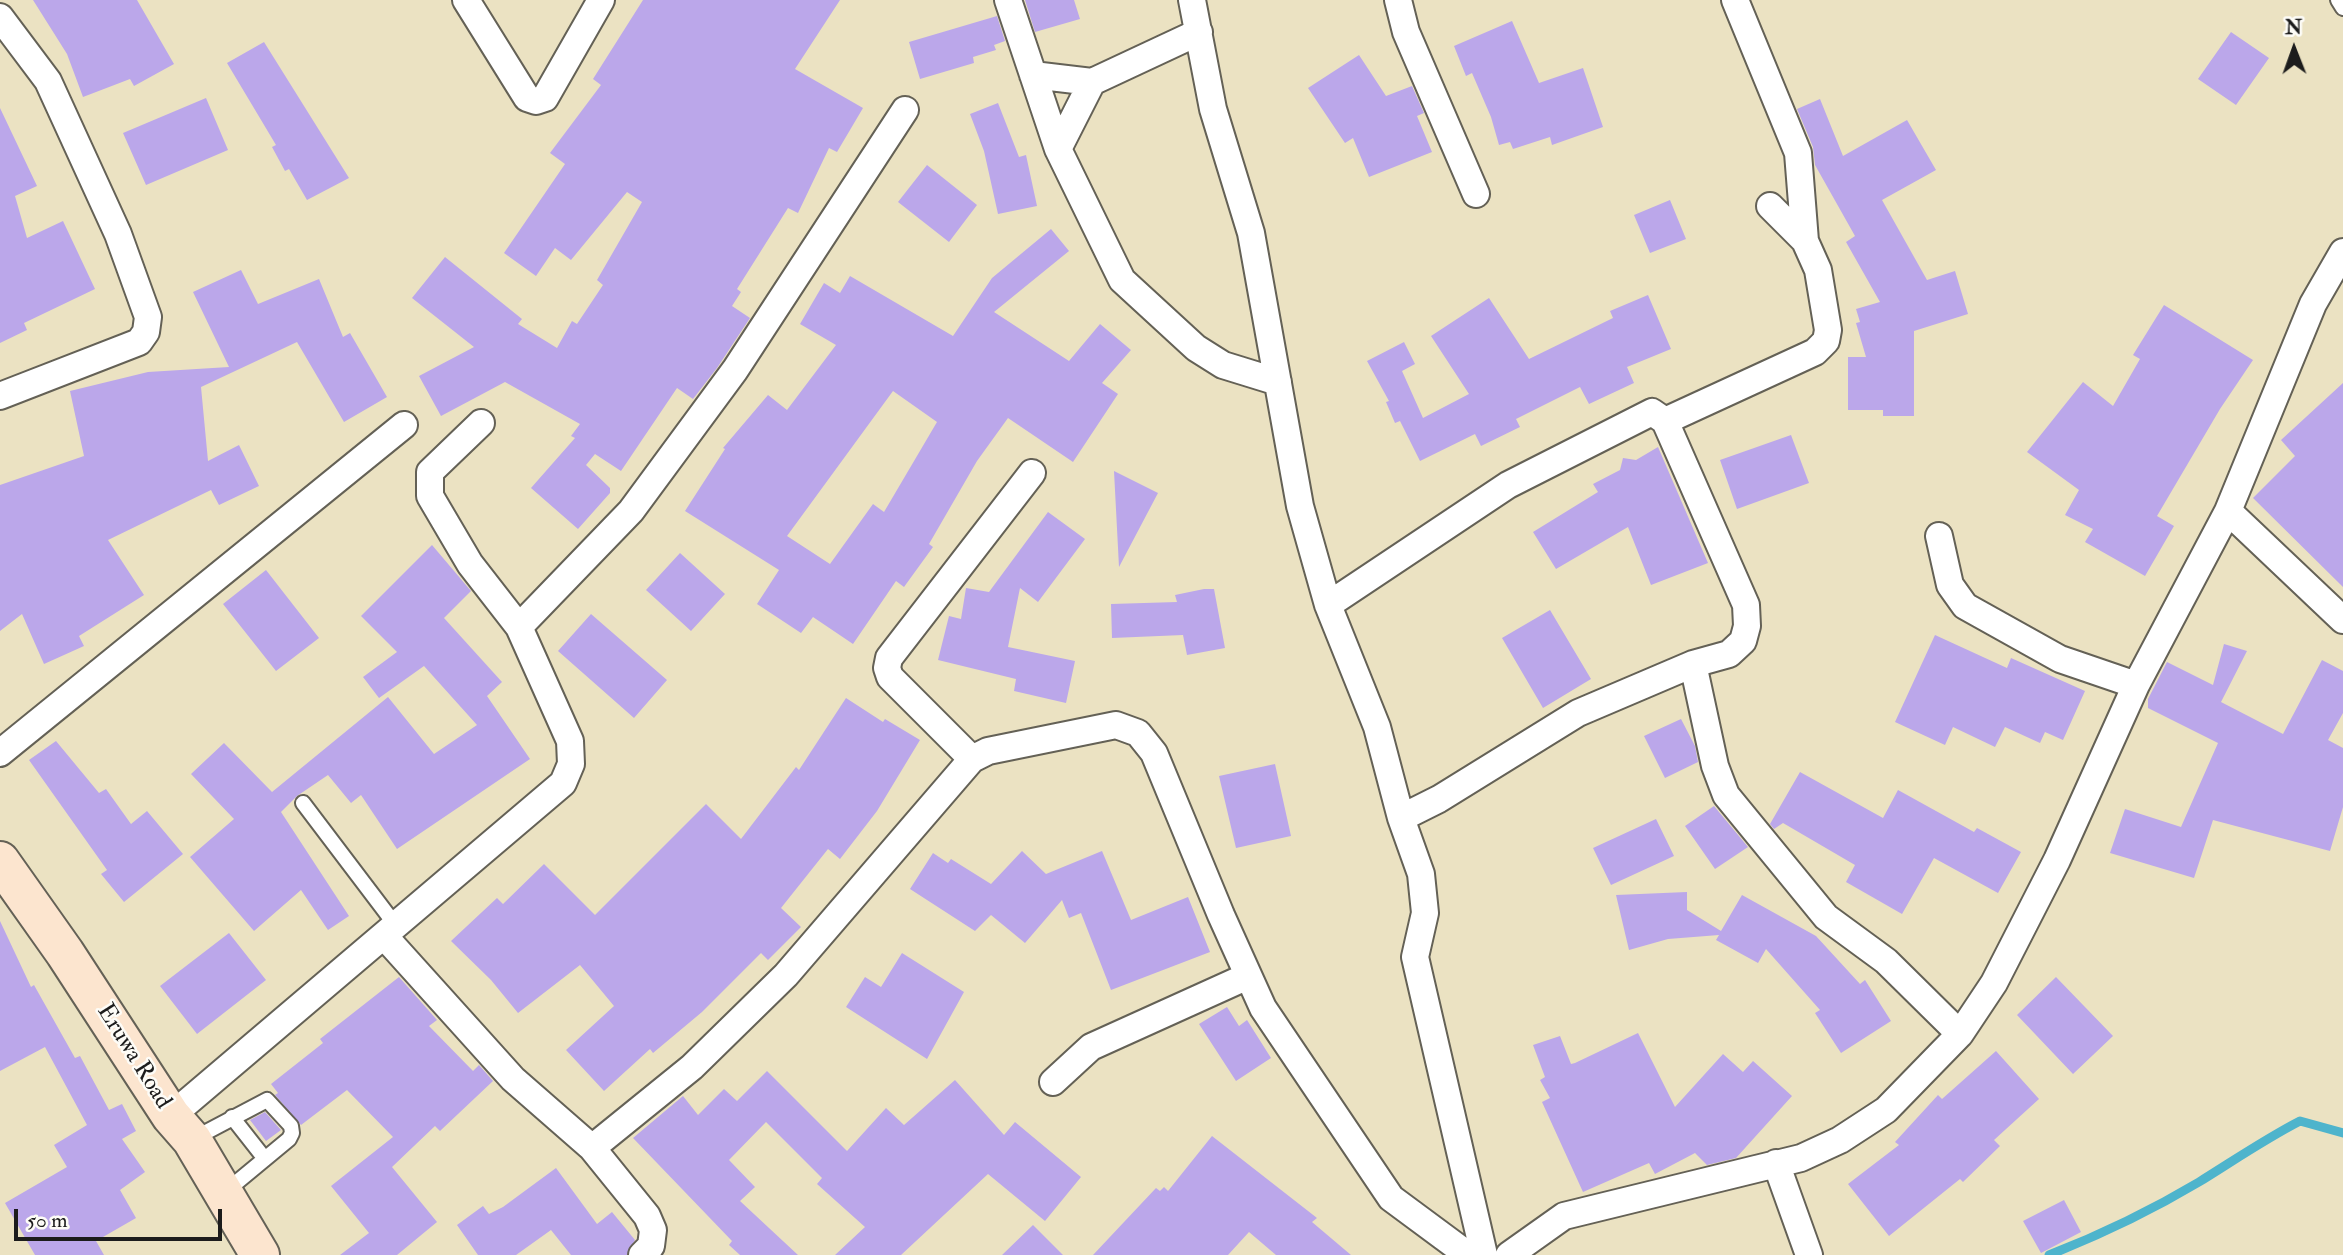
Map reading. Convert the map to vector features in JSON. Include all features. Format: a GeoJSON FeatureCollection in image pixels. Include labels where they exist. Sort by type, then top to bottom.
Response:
{"type":"FeatureCollection","features":[{"type":"Feature","properties":{"kind":"main road","name":"Eruwa Road"},"geometry":{"type":"LineString","coordinates":[[0,861],[225,1192],[260,1255]]}},
{"type":"Feature","properties":{"kind":"street"},"geometry":{"type":"LineString","coordinates":[[466,0],[527,98],[536,101],[545,98],[601,0]]}},
{"type":"Feature","properties":{"kind":"street"},"geometry":{"type":"LineString","coordinates":[[1008,0],[1058,149],[1122,280],[1205,354],[1223,365],[1278,382]]}},
{"type":"Feature","properties":{"kind":"street"},"geometry":{"type":"LineString","coordinates":[[1192,0],[1213,109],[1251,233],[1300,506],[1328,605],[1377,727],[1401,818],[1421,874],[1425,913],[1415,957],[1485,1255]]}},
{"type":"Feature","properties":{"kind":"street"},"geometry":{"type":"LineString","coordinates":[[1398,0],[1406,32],[1476,194]]}},
{"type":"Feature","properties":{"kind":"street"},"geometry":{"type":"LineString","coordinates":[[1665,421],[1815,352],[1826,341],[1828,330],[1818,270],[1805,241],[1798,153],[1735,0]]}},
{"type":"Feature","properties":{"kind":"street"},"geometry":{"type":"LineString","coordinates":[[0,16],[48,81],[118,234],[148,317],[146,332],[139,342],[0,396]]}},
{"type":"Feature","properties":{"kind":"street"},"geometry":{"type":"LineString","coordinates":[[1033,75],[1092,82],[1199,32]]}},
{"type":"Feature","properties":{"kind":"street"},"geometry":{"type":"LineString","coordinates":[[1058,149],[1092,82]]}},
{"type":"Feature","properties":{"kind":"street"},"geometry":{"type":"LineString","coordinates":[[519,627],[631,511],[735,370],[905,110]]}},
{"type":"Feature","properties":{"kind":"street"},"geometry":{"type":"LineString","coordinates":[[1770,205],[1805,241]]}},
{"type":"Feature","properties":{"kind":"street"},"geometry":{"type":"LineString","coordinates":[[1509,1255],[1564,1216],[1801,1158],[1840,1140],[1886,1110],[1960,1034],[1994,983],[2057,860],[2136,685],[2228,511],[2313,304],[2343,252]]}},
{"type":"Feature","properties":{"kind":"street"},"geometry":{"type":"LineString","coordinates":[[1328,605],[1508,485],[1653,412],[1665,421],[1746,604],[1744,641],[1728,654],[1693,664],[1578,713],[1439,799],[1401,818]]}},
{"type":"Feature","properties":{"kind":"street"},"geometry":{"type":"LineString","coordinates":[[181,1128],[391,932],[563,783],[572,764],[570,741],[519,627],[470,564],[430,496],[430,472],[481,423]]}},
{"type":"Feature","properties":{"kind":"street"},"geometry":{"type":"LineString","coordinates":[[0,753],[404,425]]}},
{"type":"Feature","properties":{"kind":"street"},"geometry":{"type":"LineString","coordinates":[[972,759],[890,677],[887,668],[889,658],[1032,472]]}},
{"type":"Feature","properties":{"kind":"street"},"geometry":{"type":"LineString","coordinates":[[2228,511],[2343,620]]}},
{"type":"Feature","properties":{"kind":"street"},"geometry":{"type":"LineString","coordinates":[[1939,536],[1950,585],[1965,606],[2060,659],[2136,685]]}},
{"type":"Feature","properties":{"kind":"street"},"geometry":{"type":"LineString","coordinates":[[1693,664],[1715,766],[1726,795],[1826,917],[1886,961],[1960,1034]]}},
{"type":"Feature","properties":{"kind":"street"},"geometry":{"type":"LineString","coordinates":[[592,1148],[692,1067],[786,975],[972,759],[988,751],[1116,725],[1138,733],[1154,753],[1263,1008],[1391,1198],[1468,1255]]}},
{"type":"Feature","properties":{"kind":"street"},"geometry":{"type":"LineString","coordinates":[[391,932],[513,1079],[592,1148],[647,1216],[653,1230],[651,1246],[642,1255]]}},
{"type":"Feature","properties":{"kind":"street"},"geometry":{"type":"LineString","coordinates":[[1053,1083],[1091,1047],[1248,976]]}},
{"type":"Feature","properties":{"kind":"street"},"geometry":{"type":"LineString","coordinates":[[1776,1163],[1809,1255]]}},
{"type":"Feature","properties":{"kind":"lane"},"geometry":{"type":"LineString","coordinates":[[2338,0],[2343,8]]}},
{"type":"Feature","properties":{"kind":"lane"},"geometry":{"type":"LineString","coordinates":[[303,803],[391,932]]}},
{"type":"Feature","properties":{"kind":"lane"},"geometry":{"type":"LineString","coordinates":[[181,1128],[232,1117],[267,1100],[291,1126],[289,1139],[225,1192]]}},
{"type":"Feature","properties":{"kind":"lane"},"geometry":{"type":"LineString","coordinates":[[232,1117],[265,1159]]}},
{"type":"Feature","properties":{"kind":"building"},"geometry":{"type":"Polygon","coordinates":[[[33,0],[137,0],[174,64],[134,86],[130,79],[83,97],[67,54],[33,0]]]}},
{"type":"Feature","properties":{"kind":"building"},"geometry":{"type":"Polygon","coordinates":[[[643,0],[840,0],[795,69],[863,108],[837,152],[829,148],[798,213],[788,208],[737,289],[741,292],[732,306],[750,318],[693,399],[677,388],[621,471],[595,454],[586,465],[610,488],[610,493],[578,529],[531,488],[575,438],[571,436],[580,424],[505,382],[441,416],[419,376],[474,347],[412,298],[445,257],[522,319],[518,324],[557,348],[572,321],[577,324],[603,285],[597,280],[642,202],[627,192],[571,260],[555,248],[536,276],[504,253],[565,164],[550,153],[601,85],[593,79],[643,0]]]}},
{"type":"Feature","properties":{"kind":"building"},"geometry":{"type":"Polygon","coordinates":[[[1025,0],[1074,0],[1080,19],[1035,32],[1025,0]]]}},
{"type":"Feature","properties":{"kind":"building"},"geometry":{"type":"Polygon","coordinates":[[[997,16],[1005,41],[994,45],[996,50],[973,57],[974,63],[920,79],[909,42],[997,16]]]}},
{"type":"Feature","properties":{"kind":"building"},"geometry":{"type":"Polygon","coordinates":[[[1512,21],[1539,83],[1583,68],[1603,127],[1552,145],[1550,137],[1513,149],[1510,142],[1499,145],[1491,117],[1472,73],[1466,76],[1454,46],[1512,21]]]}},
{"type":"Feature","properties":{"kind":"building"},"geometry":{"type":"Polygon","coordinates":[[[2231,32],[2269,58],[2236,105],[2198,79],[2231,32]]]}},
{"type":"Feature","properties":{"kind":"building"},"geometry":{"type":"Polygon","coordinates":[[[264,42],[349,178],[307,200],[289,169],[285,171],[272,147],[276,145],[227,63],[264,42]]]}},
{"type":"Feature","properties":{"kind":"building"},"geometry":{"type":"Polygon","coordinates":[[[1359,55],[1386,96],[1412,86],[1424,113],[1417,116],[1432,152],[1369,177],[1353,138],[1345,143],[1308,88],[1359,55]]]}},
{"type":"Feature","properties":{"kind":"building"},"geometry":{"type":"Polygon","coordinates":[[[206,98],[228,150],[146,185],[123,133],[206,98]]]}},
{"type":"Feature","properties":{"kind":"building"},"geometry":{"type":"Polygon","coordinates":[[[1820,99],[1843,156],[1907,120],[1936,170],[1882,200],[1927,280],[1955,271],[1968,314],[1914,331],[1914,416],[1883,416],[1883,410],[1848,410],[1848,357],[1866,357],[1856,323],[1860,322],[1856,309],[1880,302],[1846,242],[1855,236],[1815,165],[1813,147],[1797,109],[1820,99]]]}},
{"type":"Feature","properties":{"kind":"building"},"geometry":{"type":"Polygon","coordinates":[[[998,103],[1019,157],[1026,155],[1037,206],[998,214],[984,151],[970,114],[998,103]]]}},
{"type":"Feature","properties":{"kind":"building"},"geometry":{"type":"Polygon","coordinates":[[[0,108],[37,186],[15,196],[27,238],[63,221],[95,289],[24,323],[27,330],[0,343],[0,108]]]}},
{"type":"Feature","properties":{"kind":"building"},"geometry":{"type":"Polygon","coordinates":[[[927,165],[977,205],[949,242],[898,202],[927,165]]]}},
{"type":"Feature","properties":{"kind":"building"},"geometry":{"type":"Polygon","coordinates":[[[1670,200],[1686,239],[1650,253],[1634,215],[1670,200]]]}},
{"type":"Feature","properties":{"kind":"building"},"geometry":{"type":"Polygon","coordinates":[[[1051,229],[1069,251],[994,312],[1069,361],[1100,324],[1131,350],[1102,383],[1118,394],[1073,462],[1008,418],[977,461],[929,544],[933,547],[904,587],[896,581],[853,644],[813,617],[801,633],[757,604],[779,570],[685,511],[725,449],[723,448],[768,395],[787,410],[836,345],[800,324],[824,283],[840,293],[850,276],[953,336],[992,278],[1051,229]],[[893,391],[787,536],[830,564],[873,504],[884,512],[937,422],[893,391]]]}},
{"type":"Feature","properties":{"kind":"building"},"geometry":{"type":"Polygon","coordinates":[[[241,270],[258,304],[319,279],[343,337],[350,333],[387,397],[344,422],[297,342],[201,387],[208,461],[239,445],[259,486],[219,505],[211,490],[108,540],[144,595],[79,636],[84,646],[44,664],[22,614],[0,631],[0,485],[84,456],[70,391],[148,372],[229,367],[193,292],[241,270]]]}},
{"type":"Feature","properties":{"kind":"building"},"geometry":{"type":"Polygon","coordinates":[[[1648,295],[1671,349],[1627,367],[1634,383],[1589,404],[1580,387],[1516,419],[1520,427],[1481,446],[1475,434],[1420,461],[1400,421],[1395,423],[1386,402],[1389,401],[1367,361],[1404,342],[1415,364],[1402,371],[1423,418],[1469,394],[1431,336],[1489,298],[1529,359],[1613,318],[1610,311],[1648,295]]]}},
{"type":"Feature","properties":{"kind":"building"},"geometry":{"type":"Polygon","coordinates":[[[2164,305],[2253,360],[2220,409],[2157,516],[2174,526],[2145,576],[2085,542],[2093,529],[2065,515],[2079,490],[2027,452],[2083,382],[2113,406],[2140,359],[2133,355],[2164,305]]]}},
{"type":"Feature","properties":{"kind":"building"},"geometry":{"type":"Polygon","coordinates":[[[2343,383],[2343,587],[2253,498],[2295,456],[2281,440],[2343,383]]]}},
{"type":"Feature","properties":{"kind":"building"},"geometry":{"type":"Polygon","coordinates":[[[1791,435],[1809,483],[1737,509],[1720,460],[1791,435]]]}},
{"type":"Feature","properties":{"kind":"building"},"geometry":{"type":"Polygon","coordinates":[[[1658,447],[1708,563],[1651,585],[1628,527],[1556,569],[1533,532],[1598,492],[1593,484],[1620,470],[1623,458],[1636,460],[1658,447]]]}},
{"type":"Feature","properties":{"kind":"building"},"geometry":{"type":"Polygon","coordinates":[[[1114,471],[1158,493],[1119,567],[1114,471]]]}},
{"type":"Feature","properties":{"kind":"building"},"geometry":{"type":"Polygon","coordinates":[[[1048,512],[1085,539],[1038,602],[1020,588],[1008,647],[1075,661],[1066,703],[1014,691],[1016,679],[938,660],[949,616],[961,619],[966,588],[989,592],[1048,512]]]}},
{"type":"Feature","properties":{"kind":"building"},"geometry":{"type":"Polygon","coordinates":[[[432,545],[471,591],[444,618],[502,682],[487,696],[530,759],[397,849],[361,795],[351,803],[328,775],[297,796],[281,812],[349,916],[328,930],[301,890],[254,931],[190,857],[234,819],[191,774],[224,743],[272,792],[388,697],[434,754],[477,725],[424,666],[379,698],[363,677],[397,652],[361,616],[432,545]]]}},
{"type":"Feature","properties":{"kind":"building"},"geometry":{"type":"Polygon","coordinates":[[[680,553],[725,594],[691,631],[646,590],[680,553]]]}},
{"type":"Feature","properties":{"kind":"building"},"geometry":{"type":"Polygon","coordinates":[[[266,570],[319,638],[276,671],[223,604],[266,570]]]}},
{"type":"Feature","properties":{"kind":"building"},"geometry":{"type":"Polygon","coordinates":[[[1214,589],[1225,648],[1187,655],[1183,635],[1112,638],[1111,604],[1177,602],[1175,595],[1214,589]]]}},
{"type":"Feature","properties":{"kind":"building"},"geometry":{"type":"Polygon","coordinates":[[[1550,610],[1591,679],[1543,708],[1502,638],[1550,610]]]}},
{"type":"Feature","properties":{"kind":"building"},"geometry":{"type":"Polygon","coordinates":[[[591,614],[667,680],[634,718],[558,651],[591,614]]]}},
{"type":"Feature","properties":{"kind":"building"},"geometry":{"type":"Polygon","coordinates":[[[1935,635],[2007,668],[2011,658],[2085,691],[2063,740],[2045,732],[2040,743],[2005,727],[1995,747],[1953,727],[1945,745],[1895,722],[1935,635]]]}},
{"type":"Feature","properties":{"kind":"building"},"geometry":{"type":"Polygon","coordinates":[[[2224,644],[2247,651],[2221,702],[2283,734],[2322,660],[2343,671],[2343,713],[2328,740],[2343,748],[2343,807],[2330,851],[2213,820],[2194,878],[2110,853],[2125,809],[2181,827],[2218,743],[2148,708],[2148,699],[2167,662],[2213,685],[2224,644]]]}},
{"type":"Feature","properties":{"kind":"building"},"geometry":{"type":"Polygon","coordinates":[[[846,698],[883,722],[885,719],[920,740],[877,811],[840,859],[828,849],[781,908],[801,927],[768,960],[761,953],[702,1012],[653,1053],[650,1049],[604,1091],[566,1050],[614,1006],[580,965],[518,1013],[491,980],[451,941],[497,898],[503,904],[544,864],[595,915],[706,804],[741,839],[796,767],[799,770],[846,698]]]}},
{"type":"Feature","properties":{"kind":"building"},"geometry":{"type":"Polygon","coordinates":[[[1681,719],[1695,746],[1698,762],[1665,778],[1644,736],[1681,719]]]}},
{"type":"Feature","properties":{"kind":"building"},"geometry":{"type":"Polygon","coordinates":[[[56,741],[99,793],[106,789],[131,824],[147,811],[183,854],[124,902],[101,874],[107,870],[29,760],[56,741]]]}},
{"type":"Feature","properties":{"kind":"building"},"geometry":{"type":"Polygon","coordinates":[[[1275,764],[1291,836],[1236,848],[1219,776],[1275,764]]]}},
{"type":"Feature","properties":{"kind":"building"},"geometry":{"type":"Polygon","coordinates":[[[1800,772],[1883,818],[1898,790],[1974,832],[1977,828],[2021,852],[1998,893],[1934,858],[1902,914],[1846,882],[1855,865],[1783,823],[1774,829],[1770,824],[1800,772]]]}},
{"type":"Feature","properties":{"kind":"building"},"geometry":{"type":"Polygon","coordinates":[[[1714,806],[1748,847],[1715,869],[1685,826],[1714,806]]]}},
{"type":"Feature","properties":{"kind":"building"},"geometry":{"type":"Polygon","coordinates":[[[1656,819],[1674,856],[1611,885],[1593,848],[1656,819]]]}},
{"type":"Feature","properties":{"kind":"building"},"geometry":{"type":"Polygon","coordinates":[[[1022,851],[1046,874],[1102,851],[1131,920],[1188,897],[1210,952],[1111,990],[1081,913],[1069,918],[1062,900],[1025,943],[991,915],[975,931],[910,889],[933,853],[948,863],[951,859],[991,884],[1022,851]]]}},
{"type":"Feature","properties":{"kind":"building"},"geometry":{"type":"Polygon","coordinates":[[[1687,892],[1687,910],[1721,931],[1742,895],[1816,936],[1860,984],[1865,980],[1891,1021],[1841,1053],[1815,1013],[1820,1010],[1766,949],[1758,963],[1716,940],[1719,935],[1668,939],[1629,950],[1616,895],[1687,892]]]}},
{"type":"Feature","properties":{"kind":"building"},"geometry":{"type":"Polygon","coordinates":[[[0,921],[31,987],[34,985],[75,1058],[80,1056],[109,1110],[122,1104],[136,1131],[122,1139],[145,1172],[120,1190],[136,1218],[96,1241],[104,1255],[35,1255],[5,1203],[67,1167],[54,1145],[87,1125],[45,1047],[0,1071],[0,921]]]}},
{"type":"Feature","properties":{"kind":"building"},"geometry":{"type":"Polygon","coordinates":[[[229,933],[266,980],[197,1034],[160,986],[229,933]]]}},
{"type":"Feature","properties":{"kind":"building"},"geometry":{"type":"Polygon","coordinates":[[[902,953],[964,992],[927,1059],[846,1007],[865,977],[881,987],[902,953]]]}},
{"type":"Feature","properties":{"kind":"building"},"geometry":{"type":"Polygon","coordinates":[[[399,977],[437,1020],[429,1026],[473,1071],[479,1065],[493,1081],[440,1131],[435,1126],[392,1167],[437,1222],[397,1255],[340,1255],[369,1233],[331,1186],[393,1137],[347,1090],[301,1125],[275,1095],[278,1093],[271,1084],[323,1043],[320,1039],[399,977]]]}},
{"type":"Feature","properties":{"kind":"building"},"geometry":{"type":"Polygon","coordinates":[[[2056,977],[2113,1036],[2073,1074],[2017,1015],[2056,977]]]}},
{"type":"Feature","properties":{"kind":"building"},"geometry":{"type":"Polygon","coordinates":[[[1227,1007],[1239,1026],[1247,1020],[1271,1058],[1236,1081],[1199,1024],[1227,1007]]]}},
{"type":"Feature","properties":{"kind":"building"},"geometry":{"type":"Polygon","coordinates":[[[1638,1033],[1675,1107],[1723,1054],[1743,1072],[1753,1061],[1792,1096],[1736,1158],[1707,1165],[1695,1153],[1655,1174],[1649,1163],[1583,1192],[1542,1102],[1550,1098],[1540,1080],[1545,1077],[1533,1045],[1560,1036],[1571,1064],[1638,1033]]]}},
{"type":"Feature","properties":{"kind":"building"},"geometry":{"type":"Polygon","coordinates":[[[1996,1051],[2039,1099],[1994,1140],[2000,1146],[1963,1182],[1960,1179],[1889,1236],[1848,1184],[1899,1145],[1895,1142],[1938,1095],[1942,1099],[1996,1051]]]}},
{"type":"Feature","properties":{"kind":"building"},"geometry":{"type":"Polygon","coordinates":[[[767,1071],[847,1151],[886,1108],[904,1125],[955,1080],[1004,1135],[1015,1122],[1081,1177],[1045,1221],[988,1174],[901,1255],[835,1255],[865,1227],[817,1184],[822,1178],[766,1122],[729,1160],[755,1187],[740,1201],[798,1255],[740,1255],[729,1245],[732,1241],[633,1138],[683,1096],[698,1115],[724,1089],[737,1101],[767,1071]]]}},
{"type":"Feature","properties":{"kind":"building"},"geometry":{"type":"Polygon","coordinates":[[[265,1112],[281,1130],[266,1141],[250,1120],[265,1112]]]}},
{"type":"Feature","properties":{"kind":"building"},"geometry":{"type":"Polygon","coordinates":[[[1212,1136],[1317,1218],[1312,1222],[1351,1255],[1276,1255],[1249,1232],[1228,1255],[1093,1255],[1156,1188],[1160,1191],[1164,1187],[1168,1191],[1212,1136]]]}},
{"type":"Feature","properties":{"kind":"building"},"geometry":{"type":"Polygon","coordinates":[[[556,1168],[597,1224],[612,1212],[635,1240],[627,1255],[571,1255],[551,1230],[516,1255],[478,1255],[457,1225],[483,1206],[489,1214],[503,1207],[556,1168]]]}},
{"type":"Feature","properties":{"kind":"building"},"geometry":{"type":"Polygon","coordinates":[[[2064,1200],[2081,1232],[2041,1253],[2023,1221],[2064,1200]]]}},
{"type":"Feature","properties":{"kind":"building"},"geometry":{"type":"Polygon","coordinates":[[[1033,1225],[1063,1255],[1002,1255],[1033,1225]]]}},
{"type":"Feature","properties":{"kind":"waterway"},"geometry":{"type":"LineString","coordinates":[[2049,1255],[2163,1202],[2300,1121],[2343,1133]]}}]}
